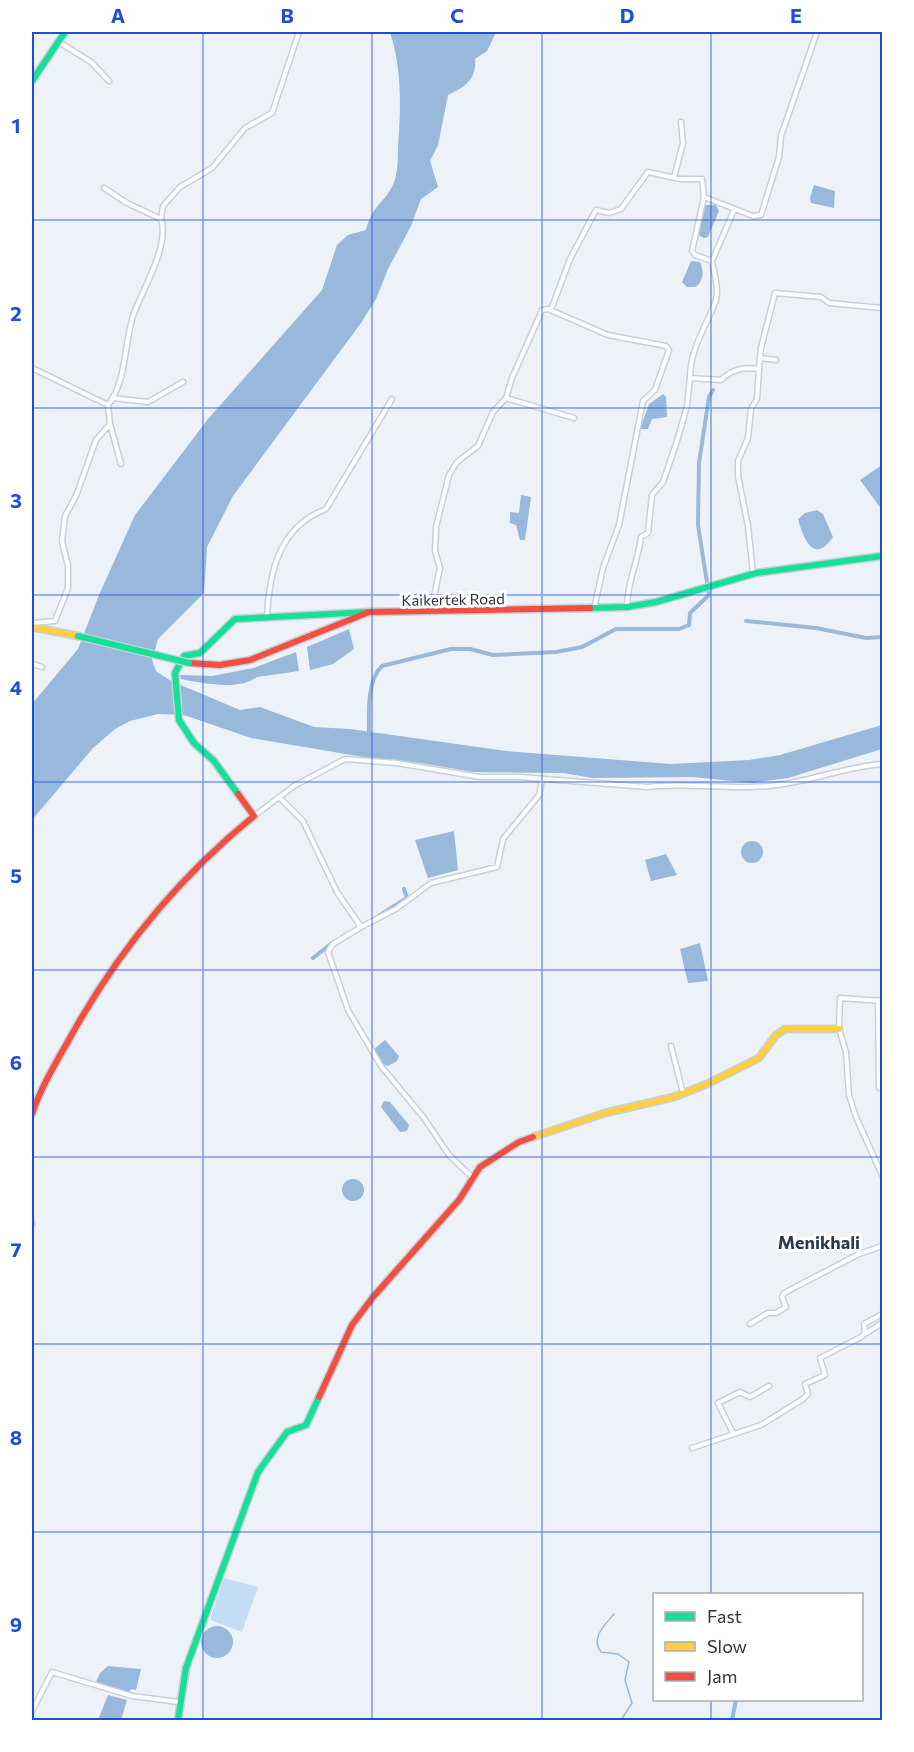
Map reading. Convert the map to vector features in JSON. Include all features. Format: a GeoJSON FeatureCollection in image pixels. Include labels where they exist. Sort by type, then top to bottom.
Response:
{"type":"FeatureCollection","features":[{"type":"Feature","properties":{"kind":"street"},"geometry":{"type":"LineString","coordinates":[[32,81],[65,32]]}},
{"type":"Feature","properties":{"kind":"street"},"geometry":{"type":"LineString","coordinates":[[121,464],[110,424],[108,405],[121,376],[133,317],[158,257],[163,227],[160,219],[163,206],[180,187],[212,168],[245,128],[272,113],[299,32]]}},
{"type":"Feature","properties":{"kind":"street"},"geometry":{"type":"LineString","coordinates":[[704,197],[758,217],[761,215],[779,157],[781,136],[817,32]]}},
{"type":"Feature","properties":{"kind":"street"},"geometry":{"type":"LineString","coordinates":[[58,42],[91,62],[110,81]]}},
{"type":"Feature","properties":{"kind":"street"},"geometry":{"type":"LineString","coordinates":[[674,178],[683,143],[681,122]]}},
{"type":"Feature","properties":{"kind":"street"},"geometry":{"type":"LineString","coordinates":[[551,310],[570,259],[593,212],[598,209],[609,213],[621,209],[648,172],[674,178],[702,179],[704,197],[692,251],[695,255],[712,261]]}},
{"type":"Feature","properties":{"kind":"street"},"geometry":{"type":"LineString","coordinates":[[104,188],[127,203],[160,219]]}},
{"type":"Feature","properties":{"kind":"street"},"geometry":{"type":"LineString","coordinates":[[627,607],[629,579],[636,562],[641,537],[648,533],[652,495],[663,483],[677,441],[687,406],[690,378],[700,332],[715,303],[716,291],[712,261],[734,209]]}},
{"type":"Feature","properties":{"kind":"street"},"geometry":{"type":"LineString","coordinates":[[753,573],[748,526],[738,476],[738,461],[748,438],[751,409],[757,399],[760,358],[775,293],[821,297],[835,304],[882,308]]}},
{"type":"Feature","properties":{"kind":"street"},"geometry":{"type":"LineString","coordinates":[[431,611],[440,568],[435,550],[436,526],[449,475],[457,462],[478,446],[493,412],[506,398],[512,378],[544,309],[608,335],[666,346],[669,351],[655,390],[643,401],[619,525],[603,568],[594,609]]}},
{"type":"Feature","properties":{"kind":"street"},"geometry":{"type":"LineString","coordinates":[[760,358],[776,360]]}},
{"type":"Feature","properties":{"kind":"street"},"geometry":{"type":"LineString","coordinates":[[32,368],[108,405]]}},
{"type":"Feature","properties":{"kind":"street"},"geometry":{"type":"LineString","coordinates":[[690,378],[721,380],[741,368],[759,369]]}},
{"type":"Feature","properties":{"kind":"street"},"geometry":{"type":"LineString","coordinates":[[113,398],[148,402],[162,397],[183,382]]}},
{"type":"Feature","properties":{"kind":"street"},"geometry":{"type":"LineString","coordinates":[[506,398],[574,418]]}},
{"type":"Feature","properties":{"kind":"street"},"geometry":{"type":"LineString","coordinates":[[267,618],[270,579],[283,543],[315,513],[326,509],[392,399]]}},
{"type":"Feature","properties":{"kind":"street"},"geometry":{"type":"LineString","coordinates":[[32,625],[55,621],[68,588],[68,566],[62,541],[65,516],[76,496],[96,440],[110,424]]}},
{"type":"Feature","properties":{"kind":"street","name":"Kaikertek Road"},"geometry":{"type":"LineString","coordinates":[[32,625],[189,663],[208,665],[250,660],[369,612],[627,607],[656,602],[753,573],[882,556]]}},
{"type":"Feature","properties":{"kind":"street"},"geometry":{"type":"LineString","coordinates":[[254,816],[214,761],[194,743],[179,720],[174,680],[184,656],[200,654],[232,621],[369,612]]}},
{"type":"Feature","properties":{"kind":"street"},"geometry":{"type":"LineString","coordinates":[[32,664],[42,667]]}},
{"type":"Feature","properties":{"kind":"street"},"geometry":{"type":"LineString","coordinates":[[32,1114],[91,997],[155,908],[182,880],[254,816],[279,797],[333,763],[345,759],[397,763],[480,777],[648,788],[667,785],[756,787],[798,782],[860,766],[882,764]]}},
{"type":"Feature","properties":{"kind":"street"},"geometry":{"type":"LineString","coordinates":[[473,1178],[449,1155],[424,1118],[394,1083],[348,1010],[328,952],[333,944],[360,925],[396,909],[431,882],[497,867],[502,839],[539,795],[542,780]]}},
{"type":"Feature","properties":{"kind":"street"},"geometry":{"type":"LineString","coordinates":[[279,797],[307,827],[337,892],[360,925]]}},
{"type":"Feature","properties":{"kind":"street"},"geometry":{"type":"LineString","coordinates":[[879,1088],[880,1000],[840,998],[839,1029],[846,1052],[849,1095],[856,1117],[882,1175]]}},
{"type":"Feature","properties":{"kind":"street"},"geometry":{"type":"LineString","coordinates":[[178,1720],[179,1702],[196,1638],[258,1472],[287,1432],[306,1425],[352,1325],[373,1296],[459,1200],[480,1167],[519,1142],[605,1113],[683,1094],[759,1058],[776,1035],[785,1029],[839,1029]]}},
{"type":"Feature","properties":{"kind":"street"},"geometry":{"type":"LineString","coordinates":[[671,1046],[683,1094]]}},
{"type":"Feature","properties":{"kind":"street"},"geometry":{"type":"LineString","coordinates":[[750,1324],[768,1313],[776,1313],[786,1307],[782,1297],[784,1293],[850,1258],[882,1246]]}},
{"type":"Feature","properties":{"kind":"street"},"geometry":{"type":"LineString","coordinates":[[865,1334],[864,1324],[882,1314]]}},
{"type":"Feature","properties":{"kind":"street"},"geometry":{"type":"LineString","coordinates":[[692,1448],[771,1420],[807,1396],[805,1384],[825,1375],[820,1359],[882,1323]]}},
{"type":"Feature","properties":{"kind":"street"},"geometry":{"type":"LineString","coordinates":[[733,1433],[718,1403],[740,1392],[750,1396],[769,1386]]}},
{"type":"Feature","properties":{"kind":"street"},"geometry":{"type":"LineString","coordinates":[[32,1711],[52,1672],[132,1696],[179,1702]]}},
{"type":"Feature","properties":{"kind":"shaded area"},"geometry":{"type":"Polygon","coordinates":[[[390,32],[496,32],[487,51],[475,59],[474,72],[469,82],[448,95],[438,145],[430,161],[438,187],[421,199],[411,226],[388,269],[376,299],[361,323],[233,496],[207,547],[204,593],[158,639],[152,660],[156,671],[171,681],[240,710],[260,707],[314,727],[350,729],[506,751],[671,764],[749,760],[780,755],[882,725],[882,749],[788,778],[752,783],[692,777],[593,778],[563,773],[473,772],[421,763],[369,758],[251,738],[184,715],[158,714],[130,721],[115,729],[93,748],[32,820],[32,704],[78,649],[99,595],[135,515],[208,419],[322,290],[337,245],[348,235],[366,230],[374,211],[392,187],[397,167],[400,103],[399,74],[390,32]]]}},
{"type":"Feature","properties":{"kind":"shaded area"},"geometry":{"type":"Polygon","coordinates":[[[814,185],[835,191],[834,208],[811,203],[810,198],[814,185]]]}},
{"type":"Feature","properties":{"kind":"shaded area"},"geometry":{"type":"Polygon","coordinates":[[[704,205],[716,205],[719,211],[708,237],[704,238],[698,235],[704,205]]]}},
{"type":"Feature","properties":{"kind":"shaded area"},"geometry":{"type":"Polygon","coordinates":[[[691,261],[700,262],[702,276],[698,285],[687,287],[682,282],[691,261]]]}},
{"type":"Feature","properties":{"kind":"shaded area"},"geometry":{"type":"Polygon","coordinates":[[[663,394],[666,397],[667,417],[652,419],[648,429],[640,429],[649,404],[663,394]]]}},
{"type":"Feature","properties":{"kind":"shaded area"},"geometry":{"type":"Polygon","coordinates":[[[882,465],[882,510],[860,480],[882,465]]]}},
{"type":"Feature","properties":{"kind":"shaded area"},"geometry":{"type":"Polygon","coordinates":[[[521,495],[531,497],[525,540],[520,540],[516,525],[510,523],[510,512],[519,513],[521,495]]]}},
{"type":"Feature","properties":{"kind":"shaded area"},"geometry":{"type":"Polygon","coordinates":[[[817,510],[823,514],[833,537],[820,549],[814,549],[806,540],[798,519],[805,513],[817,510]]]}},
{"type":"Feature","properties":{"kind":"shaded area"},"geometry":{"type":"Polygon","coordinates":[[[349,629],[354,649],[333,664],[310,670],[307,647],[349,629]]]}},
{"type":"Feature","properties":{"kind":"shaded area"},"geometry":{"type":"Polygon","coordinates":[[[296,652],[299,671],[257,677],[240,684],[220,685],[199,682],[181,679],[180,675],[212,676],[253,668],[296,652]]]}},
{"type":"Feature","properties":{"kind":"shaded area"},"geometry":{"type":"Polygon","coordinates":[[[454,831],[458,870],[428,878],[415,840],[454,831]]]}},
{"type":"Feature","properties":{"kind":"shaded area"},"geometry":{"type":"Polygon","coordinates":[[[752,841],[760,844],[763,852],[760,860],[752,863],[744,860],[741,852],[744,844],[752,841]]]}},
{"type":"Feature","properties":{"kind":"shaded area"},"geometry":{"type":"Polygon","coordinates":[[[666,854],[677,875],[651,881],[645,860],[666,854]]]}},
{"type":"Feature","properties":{"kind":"shaded area"},"geometry":{"type":"Polygon","coordinates":[[[700,943],[708,981],[688,983],[680,949],[700,943]]]}},
{"type":"Feature","properties":{"kind":"shaded area"},"geometry":{"type":"Polygon","coordinates":[[[385,1040],[399,1056],[397,1061],[388,1066],[384,1065],[373,1050],[385,1040]]]}},
{"type":"Feature","properties":{"kind":"shaded area"},"geometry":{"type":"Polygon","coordinates":[[[384,1101],[390,1102],[409,1125],[407,1131],[400,1132],[381,1107],[384,1101]]]}},
{"type":"Feature","properties":{"kind":"shaded area"},"geometry":{"type":"Polygon","coordinates":[[[353,1179],[361,1182],[364,1190],[361,1198],[353,1201],[345,1198],[342,1190],[345,1182],[353,1179]]]}},
{"type":"Feature","properties":{"kind":"shaded area"},"geometry":{"type":"Polygon","coordinates":[[[224,1578],[258,1587],[242,1632],[210,1620],[224,1578]]]}},
{"type":"Feature","properties":{"kind":"shaded area"},"geometry":{"type":"Polygon","coordinates":[[[217,1626],[228,1631],[233,1642],[228,1653],[217,1658],[206,1653],[201,1642],[206,1631],[217,1626]]]}},
{"type":"Feature","properties":{"kind":"shaded area"},"geometry":{"type":"Polygon","coordinates":[[[108,1666],[141,1669],[136,1690],[131,1689],[129,1694],[95,1684],[100,1673],[108,1666]]]}},
{"type":"Feature","properties":{"kind":"shaded area"},"geometry":{"type":"Polygon","coordinates":[[[108,1695],[127,1700],[121,1720],[98,1720],[108,1695]]]}},
{"type":"Feature","properties":{"kind":"waterway"},"geometry":{"type":"LineString","coordinates":[[369,737],[371,690],[373,680],[382,666],[451,649],[470,649],[493,655],[556,652],[582,647],[616,629],[679,629],[689,625],[690,613],[709,595],[698,525],[699,463],[709,397],[713,390]]}},
{"type":"Feature","properties":{"kind":"waterway"},"geometry":{"type":"LineString","coordinates":[[746,621],[816,628],[866,638],[882,637]]}},
{"type":"Feature","properties":{"kind":"waterway"},"geometry":{"type":"LineString","coordinates":[[380,915],[407,898],[404,889]]}},
{"type":"Feature","properties":{"kind":"waterway"},"geometry":{"type":"LineString","coordinates":[[313,958],[332,943]]}},
{"type":"Feature","properties":{"kind":"waterway"},"geometry":{"type":"LineString","coordinates":[[614,1614],[603,1627],[597,1642],[601,1652],[618,1654],[629,1662],[625,1680],[632,1703],[621,1720]]}},
{"type":"Feature","properties":{"kind":"waterway"},"geometry":{"type":"LineString","coordinates":[[732,1720],[736,1701]]}},
{"type":"Feature","properties":{"kind":"traffic: fast"},"geometry":{"type":"LineString","coordinates":[[32,81],[65,32]]}},
{"type":"Feature","properties":{"kind":"traffic: fast"},"geometry":{"type":"LineString","coordinates":[[590,608],[627,607],[656,602],[756,573],[882,556]]}},
{"type":"Feature","properties":{"kind":"traffic: fast"},"geometry":{"type":"LineString","coordinates":[[238,794],[214,761],[194,743],[179,720],[175,673],[184,656],[200,653],[235,619],[369,612]]}},
{"type":"Feature","properties":{"kind":"traffic: fast"},"geometry":{"type":"LineString","coordinates":[[78,636],[189,663]]}},
{"type":"Feature","properties":{"kind":"traffic: fast"},"geometry":{"type":"LineString","coordinates":[[178,1720],[186,1668],[258,1472],[287,1432],[306,1425],[319,1397]]}},
{"type":"Feature","properties":{"kind":"traffic: slow"},"geometry":{"type":"LineString","coordinates":[[32,627],[78,636]]}},
{"type":"Feature","properties":{"kind":"traffic: slow"},"geometry":{"type":"LineString","coordinates":[[533,1137],[605,1113],[674,1097],[707,1084],[759,1058],[776,1035],[785,1029],[839,1029]]}},
{"type":"Feature","properties":{"kind":"traffic: jam"},"geometry":{"type":"LineString","coordinates":[[189,663],[220,665],[250,660],[369,612],[590,608]]}},
{"type":"Feature","properties":{"kind":"traffic: jam"},"geometry":{"type":"LineString","coordinates":[[32,1114],[71,1036],[109,974],[130,945],[175,890],[254,816],[238,794]]}},
{"type":"Feature","properties":{"kind":"traffic: jam"},"geometry":{"type":"LineString","coordinates":[[319,1397],[352,1325],[373,1297],[459,1200],[480,1167],[519,1142],[533,1137]]}},
{"type":"Feature","properties":{"kind":"district","name":"Menikhali"},"geometry":{"type":"Point","coordinates":[819,1242]}}]}
